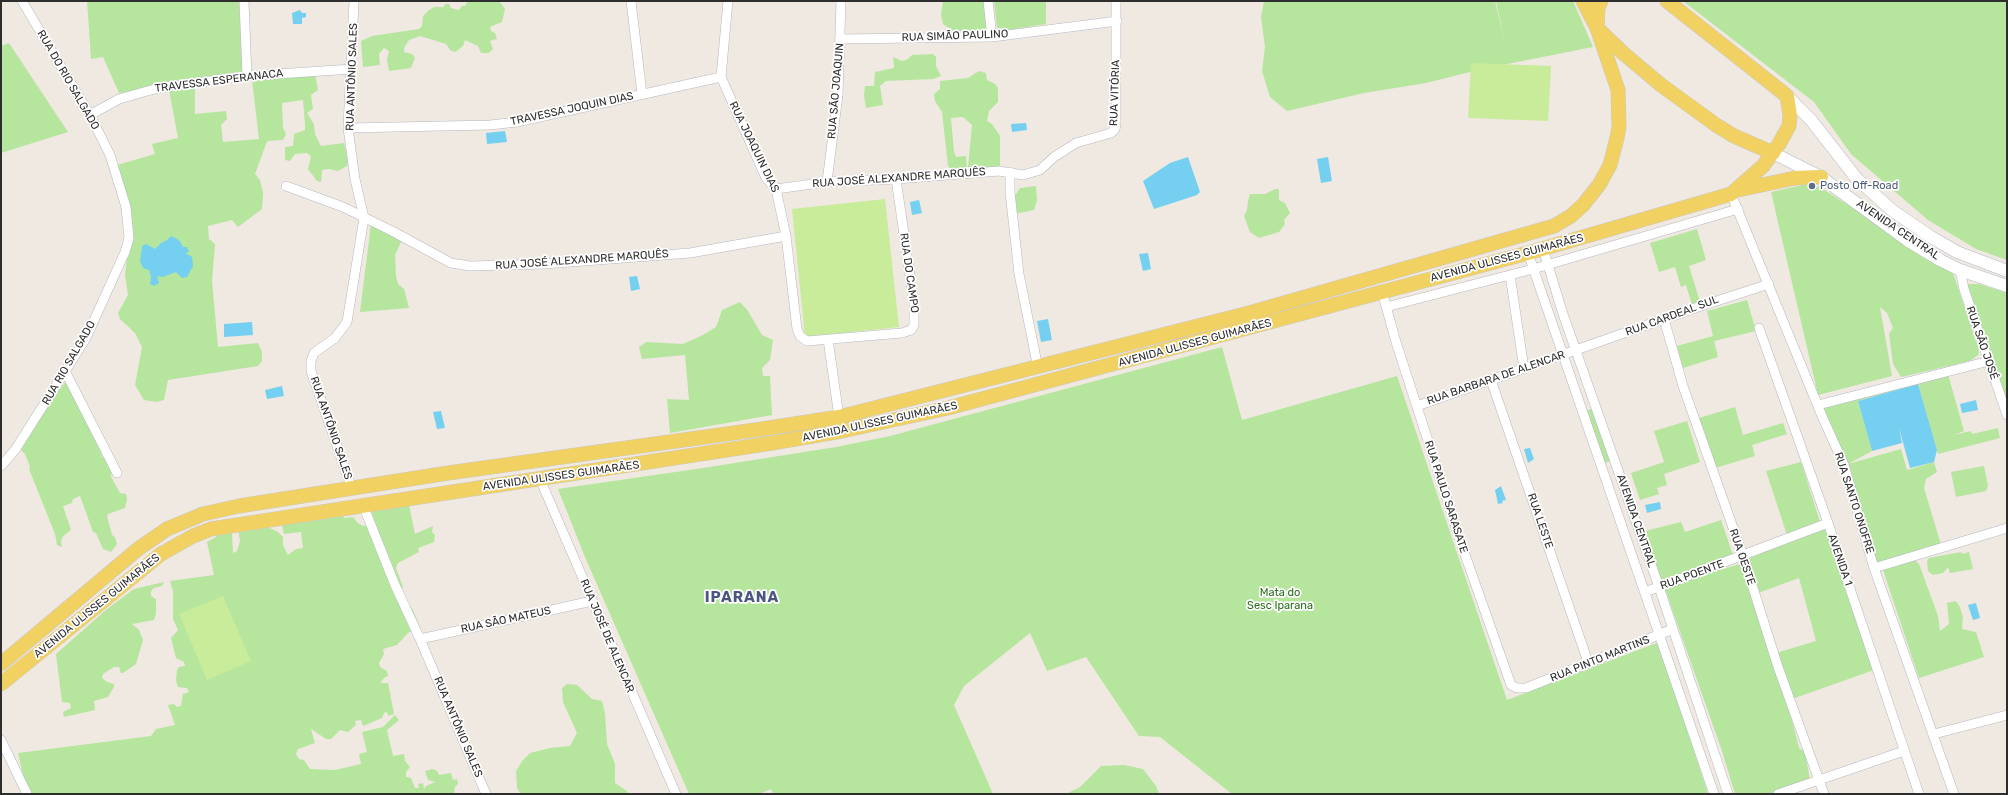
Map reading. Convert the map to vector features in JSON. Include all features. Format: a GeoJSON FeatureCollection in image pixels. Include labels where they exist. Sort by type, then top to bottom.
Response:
{"type":"FeatureCollection","features":[{"type":"Feature","properties":{"kind":"main road"},"geometry":{"type":"LineString","coordinates":[[1583,1],[1597,28],[1623,54],[1700,115],[1734,136],[1773,153]]}},
{"type":"Feature","properties":{"kind":"main road"},"geometry":{"type":"LineString","coordinates":[[1597,28],[1598,8],[1601,1]]}},
{"type":"Feature","properties":{"kind":"main road"},"geometry":{"type":"LineString","coordinates":[[1666,1],[1787,96]]}},
{"type":"Feature","properties":{"kind":"main road","name":"AVENIDA ULISSES GUIMARÃES"},"geometry":{"type":"LineString","coordinates":[[1,664],[138,550],[168,529],[203,514],[239,506],[448,473],[839,417],[1038,368],[1249,313],[1554,226],[1571,216],[1583,205],[1599,185],[1610,165],[1617,138],[1619,127],[1618,90],[1597,28]]}},
{"type":"Feature","properties":{"kind":"main road","name":"AVENIDA ULISSES GUIMARÃES"},"geometry":{"type":"LineString","coordinates":[[1,684],[160,554],[193,536],[211,529],[842,432],[940,410],[1543,249],[1734,192],[1763,166],[1773,153],[1788,126],[1790,116],[1787,96]]}},
{"type":"Feature","properties":{"kind":"main road","name":"AVENIDA CENTRAL"},"geometry":{"type":"LineString","coordinates":[[1787,96],[1811,120],[1857,179],[1893,211],[1931,237],[1957,252],[2007,271]]}},
{"type":"Feature","properties":{"kind":"main road","name":"AVENIDA CENTRAL"},"geometry":{"type":"LineString","coordinates":[[1773,153],[1821,177],[1907,240],[1960,270],[2007,286]]}},
{"type":"Feature","properties":{"kind":"main road"},"geometry":{"type":"LineString","coordinates":[[1734,192],[1796,178],[1821,177]]}},
{"type":"Feature","properties":{"kind":"main road"},"geometry":{"type":"LineString","coordinates":[[1464,252],[1469,269]]}},
{"type":"Feature","properties":{"kind":"main road"},"geometry":{"type":"LineString","coordinates":[[448,473],[450,492]]}},
{"type":"Feature","properties":{"kind":"street","name":"RUA DO RIO SALGADO"},"geometry":{"type":"LineString","coordinates":[[22,1],[90,114],[110,155],[121,186],[129,224],[129,238],[125,252]]}},
{"type":"Feature","properties":{"kind":"street"},"geometry":{"type":"LineString","coordinates":[[244,1],[247,76]]}},
{"type":"Feature","properties":{"kind":"street","name":"RUA ANTÔNIO SALES"},"geometry":{"type":"LineString","coordinates":[[352,488],[312,371],[311,361],[314,354],[335,338],[347,322],[364,218],[355,179],[348,128],[352,69],[354,1]]}},
{"type":"Feature","properties":{"kind":"street"},"geometry":{"type":"LineString","coordinates":[[631,1],[642,94]]}},
{"type":"Feature","properties":{"kind":"street","name":"RUA JOAQUIN DIAS"},"geometry":{"type":"LineString","coordinates":[[728,1],[721,77],[766,178],[776,189],[786,236],[797,329],[800,336],[808,342],[828,339]]}},
{"type":"Feature","properties":{"kind":"street","name":"RUA SÃO JOAQUIN"},"geometry":{"type":"LineString","coordinates":[[827,182],[838,95],[842,1]]}},
{"type":"Feature","properties":{"kind":"street"},"geometry":{"type":"LineString","coordinates":[[988,1],[992,37]]}},
{"type":"Feature","properties":{"kind":"street","name":"RUA VITÓRIA"},"geometry":{"type":"LineString","coordinates":[[1023,175],[1040,170],[1054,157],[1076,143],[1111,133],[1115,130],[1116,1]]}},
{"type":"Feature","properties":{"kind":"street","name":"RUA SIMÃO PAULINO"},"geometry":{"type":"LineString","coordinates":[[840,39],[992,37],[1117,21]]}},
{"type":"Feature","properties":{"kind":"street","name":"TRAVESSA ESPERANACA"},"geometry":{"type":"LineString","coordinates":[[90,114],[119,99],[149,90],[247,76],[352,69]]}},
{"type":"Feature","properties":{"kind":"street","name":"TRAVESSA JOQUIN DIAS"},"geometry":{"type":"LineString","coordinates":[[348,128],[490,125],[517,122],[721,77]]}},
{"type":"Feature","properties":{"kind":"street","name":"RUA JOSÉ ALEXANDRE MARQUÊS"},"geometry":{"type":"LineString","coordinates":[[776,189],[827,182],[896,179],[999,170],[1023,175]]}},
{"type":"Feature","properties":{"kind":"street"},"geometry":{"type":"LineString","coordinates":[[1010,172],[1010,192],[1019,274],[1038,368]]}},
{"type":"Feature","properties":{"kind":"street","name":"RUA DO CAMPO"},"geometry":{"type":"LineString","coordinates":[[828,339],[902,333],[911,330],[914,325],[914,303],[896,179]]}},
{"type":"Feature","properties":{"kind":"street","name":"RUA JOSÉ ALEXANDRE MARQUÊS"},"geometry":{"type":"LineString","coordinates":[[286,186],[364,218],[416,243],[451,263],[470,266],[544,264],[690,253],[786,236]]}},
{"type":"Feature","properties":{"kind":"street","name":"RUA SANTO ONOFRE"},"geometry":{"type":"LineString","coordinates":[[1734,192],[1738,209],[1844,465],[1874,568],[1954,794]]}},
{"type":"Feature","properties":{"kind":"street"},"geometry":{"type":"LineString","coordinates":[[1386,307],[1533,269],[1738,209]]}},
{"type":"Feature","properties":{"kind":"street","name":"AVENIDA CENTRAL"},"geometry":{"type":"LineString","coordinates":[[1543,249],[1575,351],[1659,587],[1728,794]]}},
{"type":"Feature","properties":{"kind":"street","name":"RUA RIO SALGADO"},"geometry":{"type":"LineString","coordinates":[[1,466],[15,450],[66,372],[86,338],[125,252]]}},
{"type":"Feature","properties":{"kind":"street","name":"AVENIDA CENTRAL"},"geometry":{"type":"LineString","coordinates":[[1528,253],[1714,794]]}},
{"type":"Feature","properties":{"kind":"street","name":"RUA SÃO JOSÉ"},"geometry":{"type":"LineString","coordinates":[[1960,270],[1964,289],[2007,415]]}},
{"type":"Feature","properties":{"kind":"street"},"geometry":{"type":"LineString","coordinates":[[1510,274],[1524,369]]}},
{"type":"Feature","properties":{"kind":"street","name":"RUA CARDEAL SUL"},"geometry":{"type":"LineString","coordinates":[[1575,351],[1769,284]]}},
{"type":"Feature","properties":{"kind":"street","name":"RUA PAULO SARASATE"},"geometry":{"type":"LineString","coordinates":[[1382,292],[1463,550],[1509,681],[1514,687],[1526,688]]}},
{"type":"Feature","properties":{"kind":"street","name":"RUA OESTE"},"geometry":{"type":"LineString","coordinates":[[1664,319],[1683,386],[1743,556],[1778,667],[1824,794]]}},
{"type":"Feature","properties":{"kind":"street","name":"AVENIDA 1"},"geometry":{"type":"LineString","coordinates":[[1759,328],[1828,523],[1919,794]]}},
{"type":"Feature","properties":{"kind":"street"},"geometry":{"type":"LineString","coordinates":[[828,339],[839,417]]}},
{"type":"Feature","properties":{"kind":"street","name":"RUA BARBARA DE ALENCAR"},"geometry":{"type":"LineString","coordinates":[[1417,406],[1575,351]]}},
{"type":"Feature","properties":{"kind":"street"},"geometry":{"type":"LineString","coordinates":[[1818,405],[1989,361]]}},
{"type":"Feature","properties":{"kind":"street"},"geometry":{"type":"LineString","coordinates":[[66,372],[117,473]]}},
{"type":"Feature","properties":{"kind":"street","name":"RUA LESTE"},"geometry":{"type":"LineString","coordinates":[[1490,380],[1588,662]]}},
{"type":"Feature","properties":{"kind":"street"},"geometry":{"type":"LineString","coordinates":[[1581,409],[1594,404]]}},
{"type":"Feature","properties":{"kind":"street","name":"RUA JOSÉ DE ALENCAR"},"geometry":{"type":"LineString","coordinates":[[540,479],[676,794]]}},
{"type":"Feature","properties":{"kind":"street","name":"RUA ANTÔNIO SALES"},"geometry":{"type":"LineString","coordinates":[[363,505],[395,585],[420,639],[486,794]]}},
{"type":"Feature","properties":{"kind":"street","name":"RUA POENTE"},"geometry":{"type":"LineString","coordinates":[[1645,592],[1828,523]]}},
{"type":"Feature","properties":{"kind":"street"},"geometry":{"type":"LineString","coordinates":[[1874,568],[2007,528]]}},
{"type":"Feature","properties":{"kind":"street","name":"RUA SÃO MATEUS"},"geometry":{"type":"LineString","coordinates":[[420,639],[592,601]]}},
{"type":"Feature","properties":{"kind":"street","name":"RUA PINTO MARTINS"},"geometry":{"type":"LineString","coordinates":[[1526,688],[1673,629]]}},
{"type":"Feature","properties":{"kind":"street"},"geometry":{"type":"LineString","coordinates":[[1934,734],[2007,715]]}},
{"type":"Feature","properties":{"kind":"street"},"geometry":{"type":"LineString","coordinates":[[1,740],[27,794]]}},
{"type":"Feature","properties":{"kind":"street"},"geometry":{"type":"LineString","coordinates":[[1778,794],[1904,751]]}},
{"type":"Feature","properties":{"kind":"green space"},"geometry":{"type":"Polygon","coordinates":[[[87,1],[239,1],[243,71],[119,93],[103,57],[91,59],[87,1]]]}},
{"type":"Feature","properties":{"kind":"green space"},"geometry":{"type":"Polygon","coordinates":[[[468,1],[500,2],[505,9],[502,22],[490,27],[491,31],[495,33],[497,39],[490,41],[493,49],[489,53],[481,53],[478,46],[465,40],[463,46],[455,52],[450,50],[446,44],[420,36],[409,40],[404,48],[404,52],[412,54],[415,58],[411,68],[389,71],[387,60],[389,51],[384,48],[379,54],[380,65],[363,67],[361,41],[372,36],[419,29],[422,26],[423,16],[434,7],[444,7],[445,4],[449,4],[451,8],[459,10],[462,6],[465,6],[468,1]]]}},
{"type":"Feature","properties":{"kind":"green space"},"geometry":{"type":"Polygon","coordinates":[[[943,1],[985,1],[986,31],[953,31],[943,24],[941,14],[943,1]]]}},
{"type":"Feature","properties":{"kind":"green space"},"geometry":{"type":"Polygon","coordinates":[[[994,1],[1046,1],[1046,24],[1002,31],[997,28],[994,1]]]}},
{"type":"Feature","properties":{"kind":"green space"},"geometry":{"type":"Polygon","coordinates":[[[1264,1],[1495,1],[1505,43],[1496,1],[1573,1],[1593,47],[1482,69],[1426,83],[1364,93],[1287,111],[1270,97],[1262,71],[1265,47],[1261,17],[1264,1]]]}},
{"type":"Feature","properties":{"kind":"green space"},"geometry":{"type":"Polygon","coordinates":[[[1683,1],[2007,1],[2007,260],[1976,249],[1928,220],[1851,154],[1814,102],[1683,1]]]}},
{"type":"Feature","properties":{"kind":"green space"},"geometry":{"type":"Polygon","coordinates":[[[9,43],[68,132],[1,153],[1,46],[9,43]]]}},
{"type":"Feature","properties":{"kind":"green space"},"geometry":{"type":"Polygon","coordinates":[[[933,54],[936,57],[936,66],[941,76],[933,79],[886,81],[880,86],[883,105],[866,108],[864,96],[865,86],[874,86],[875,72],[894,68],[893,57],[902,61],[908,59],[912,55],[933,54]]]}},
{"type":"Feature","properties":{"kind":"green space"},"geometry":{"type":"Polygon","coordinates":[[[1471,63],[1551,66],[1548,121],[1468,118],[1471,63]]]}},
{"type":"Feature","properties":{"kind":"green space"},"geometry":{"type":"Polygon","coordinates":[[[979,71],[986,73],[987,80],[995,84],[998,88],[998,102],[989,111],[987,121],[992,124],[1000,136],[1000,169],[968,167],[972,125],[963,117],[951,118],[954,152],[956,157],[966,156],[967,169],[951,169],[948,166],[942,112],[935,101],[934,94],[940,89],[940,81],[968,78],[979,71]]]}},
{"type":"Feature","properties":{"kind":"green space"},"geometry":{"type":"Polygon","coordinates":[[[315,74],[318,90],[311,95],[313,109],[307,113],[314,124],[315,134],[321,146],[344,143],[348,161],[347,166],[338,171],[329,169],[322,170],[321,182],[317,181],[308,169],[311,156],[307,153],[295,154],[290,161],[285,160],[285,147],[293,146],[294,134],[305,130],[305,125],[303,100],[282,103],[283,128],[286,134],[283,140],[268,141],[255,174],[260,180],[263,193],[262,209],[238,227],[232,220],[208,226],[209,239],[215,244],[212,281],[218,347],[258,343],[262,352],[262,361],[258,366],[168,380],[164,400],[156,402],[144,400],[135,385],[142,347],[135,333],[120,319],[118,313],[128,295],[125,275],[128,249],[117,165],[155,154],[152,144],[178,138],[169,90],[195,86],[195,114],[226,111],[227,119],[221,125],[223,142],[259,139],[252,80],[315,74]]]}},
{"type":"Feature","properties":{"kind":"green space"},"geometry":{"type":"Polygon","coordinates":[[[1807,184],[1820,187],[1953,273],[1979,350],[1978,355],[1970,361],[1901,377],[1893,364],[1889,334],[1893,328],[1887,313],[1880,307],[1892,376],[1818,395],[1771,192],[1807,184]]]}},
{"type":"Feature","properties":{"kind":"green space"},"geometry":{"type":"Polygon","coordinates":[[[1036,186],[1037,200],[1034,210],[1014,214],[1011,202],[1020,188],[1036,186]]]}},
{"type":"Feature","properties":{"kind":"green space"},"geometry":{"type":"Polygon","coordinates":[[[1275,189],[1279,189],[1279,200],[1285,203],[1290,213],[1284,220],[1285,224],[1279,232],[1259,238],[1250,232],[1244,216],[1247,210],[1250,194],[1265,194],[1275,189]]]}},
{"type":"Feature","properties":{"kind":"green space"},"geometry":{"type":"Polygon","coordinates":[[[885,199],[899,327],[805,337],[792,209],[885,199]]]}},
{"type":"Feature","properties":{"kind":"green space"},"geometry":{"type":"Polygon","coordinates":[[[371,224],[403,238],[395,255],[396,276],[398,284],[404,289],[409,308],[360,312],[371,224]]]}},
{"type":"Feature","properties":{"kind":"green space"},"geometry":{"type":"Polygon","coordinates":[[[1697,229],[1706,260],[1689,266],[1700,302],[1692,305],[1686,285],[1681,287],[1675,267],[1659,272],[1650,243],[1697,229]]]}},
{"type":"Feature","properties":{"kind":"green space"},"geometry":{"type":"Polygon","coordinates":[[[1967,284],[1979,284],[2007,293],[2007,414],[1967,284]]]}},
{"type":"Feature","properties":{"kind":"green space"},"geometry":{"type":"Polygon","coordinates":[[[1747,300],[1756,331],[1714,341],[1718,357],[1683,368],[1677,346],[1713,336],[1707,311],[1747,300]]]}},
{"type":"Feature","properties":{"kind":"green space"},"geometry":{"type":"Polygon","coordinates":[[[740,302],[748,311],[762,335],[773,340],[770,360],[762,368],[763,376],[770,376],[772,415],[670,433],[667,399],[689,400],[685,355],[642,359],[639,347],[646,342],[683,344],[701,336],[716,327],[722,310],[740,302]]]}},
{"type":"Feature","properties":{"kind":"green space","name":"Mata do Sesc Iparana"},"geometry":{"type":"Polygon","coordinates":[[[1222,347],[1242,420],[1397,376],[1507,700],[1659,642],[1708,794],[1232,794],[1160,737],[1139,736],[1086,657],[1047,671],[1030,633],[964,686],[954,705],[993,794],[773,794],[771,789],[759,794],[689,794],[585,557],[558,489],[836,447],[890,436],[1222,347]]]}},
{"type":"Feature","properties":{"kind":"green space"},"geometry":{"type":"Polygon","coordinates":[[[1946,367],[1964,431],[1954,435],[1971,431],[1972,434],[1998,428],[2000,438],[1938,454],[1918,384],[1858,401],[1872,451],[1848,464],[1901,449],[1907,470],[1934,462],[1937,472],[1926,479],[1924,488],[1942,548],[1874,568],[1820,402],[1946,367]]]}},
{"type":"Feature","properties":{"kind":"green space"},"geometry":{"type":"Polygon","coordinates":[[[67,380],[99,442],[102,457],[106,458],[108,467],[112,471],[111,476],[115,484],[120,493],[126,494],[127,499],[125,508],[108,514],[107,516],[112,535],[115,537],[117,544],[111,552],[103,549],[96,533],[93,532],[80,496],[73,499],[72,503],[63,506],[71,530],[63,536],[61,541],[62,547],[57,545],[55,534],[29,469],[29,464],[25,454],[20,449],[49,403],[67,380]]]}},
{"type":"Feature","properties":{"kind":"green space"},"geometry":{"type":"Polygon","coordinates":[[[1735,407],[1743,435],[1783,423],[1787,434],[1752,445],[1755,456],[1715,468],[1699,418],[1735,407]]]}},
{"type":"Feature","properties":{"kind":"green space"},"geometry":{"type":"Polygon","coordinates":[[[1595,408],[1613,460],[1603,464],[1585,411],[1595,408]]]}},
{"type":"Feature","properties":{"kind":"green space"},"geometry":{"type":"Polygon","coordinates":[[[1687,421],[1700,462],[1664,474],[1667,485],[1657,488],[1659,494],[1640,500],[1631,473],[1664,462],[1654,431],[1687,421]]]}},
{"type":"Feature","properties":{"kind":"green space"},"geometry":{"type":"Polygon","coordinates":[[[1801,462],[1821,525],[1788,538],[1766,471],[1801,462]]]}},
{"type":"Feature","properties":{"kind":"green space"},"geometry":{"type":"Polygon","coordinates":[[[1984,466],[1988,486],[1986,491],[1956,497],[1951,472],[1984,466]]]}},
{"type":"Feature","properties":{"kind":"green space"},"geometry":{"type":"Polygon","coordinates":[[[408,500],[415,534],[433,526],[432,532],[435,535],[434,542],[418,548],[419,552],[398,563],[396,568],[403,587],[400,592],[413,610],[420,627],[408,633],[397,645],[383,649],[384,654],[379,663],[380,667],[387,671],[388,676],[385,677],[380,683],[388,683],[394,714],[388,716],[387,712],[384,713],[382,718],[363,726],[361,720],[355,721],[356,725],[348,732],[340,730],[331,739],[326,739],[311,729],[315,743],[298,749],[296,754],[299,759],[304,760],[310,769],[335,770],[361,764],[359,754],[367,752],[362,732],[383,727],[395,715],[399,720],[387,730],[393,756],[404,754],[405,761],[410,767],[406,772],[406,777],[411,778],[415,788],[419,788],[418,784],[423,783],[424,789],[426,786],[435,782],[428,780],[425,771],[433,769],[437,771],[439,775],[451,773],[453,780],[457,779],[458,784],[455,787],[454,794],[30,794],[26,788],[18,753],[151,736],[156,729],[175,725],[168,705],[174,704],[177,707],[181,706],[183,694],[189,692],[187,688],[178,687],[176,681],[177,670],[179,667],[185,666],[184,662],[176,658],[171,638],[178,630],[173,619],[173,591],[170,581],[214,575],[207,542],[216,537],[218,532],[227,530],[232,534],[233,553],[237,551],[240,541],[238,529],[270,528],[278,532],[283,537],[283,545],[288,555],[296,549],[303,548],[301,532],[284,534],[282,525],[342,514],[344,518],[353,517],[363,526],[367,525],[377,528],[371,513],[377,508],[408,500]]]}},
{"type":"Feature","properties":{"kind":"green space"},"geometry":{"type":"Polygon","coordinates":[[[1721,520],[1733,555],[1662,581],[1645,531],[1681,522],[1685,532],[1721,520]]]}},
{"type":"Feature","properties":{"kind":"green space"},"geometry":{"type":"Polygon","coordinates":[[[1827,527],[1874,670],[1792,699],[1776,653],[1816,641],[1799,578],[1758,593],[1747,559],[1827,527]]]}},
{"type":"Feature","properties":{"kind":"green space"},"geometry":{"type":"Polygon","coordinates":[[[1961,552],[1963,554],[1969,552],[1973,569],[1950,573],[1948,567],[1943,573],[1933,575],[1928,571],[1927,561],[1929,558],[1961,552]]]}},
{"type":"Feature","properties":{"kind":"green space"},"geometry":{"type":"Polygon","coordinates":[[[1915,560],[1919,564],[1938,616],[1940,631],[1949,624],[1947,603],[1956,601],[1960,607],[1963,617],[1962,629],[1976,632],[1984,657],[1919,678],[1883,570],[1915,560]]]}},
{"type":"Feature","properties":{"kind":"green space"},"geometry":{"type":"Polygon","coordinates":[[[1740,564],[1793,724],[1799,748],[1805,752],[1810,780],[1769,794],[1735,794],[1722,751],[1665,589],[1701,575],[1740,564]]]}},
{"type":"Feature","properties":{"kind":"green space"},"geometry":{"type":"Polygon","coordinates":[[[164,582],[162,586],[154,588],[151,591],[151,596],[156,599],[156,613],[154,620],[132,624],[139,630],[143,640],[136,664],[123,673],[121,673],[119,667],[114,667],[103,674],[102,678],[107,682],[114,684],[114,687],[108,697],[94,701],[95,710],[64,717],[63,712],[71,708],[70,703],[62,702],[56,654],[107,609],[134,589],[164,582]]]}},
{"type":"Feature","properties":{"kind":"green space"},"geometry":{"type":"Polygon","coordinates":[[[223,596],[251,661],[207,680],[179,614],[223,596]]]}},
{"type":"Feature","properties":{"kind":"green space"},"geometry":{"type":"Polygon","coordinates":[[[567,684],[577,685],[592,699],[602,701],[605,713],[607,744],[615,764],[615,783],[627,791],[628,794],[521,794],[517,788],[516,771],[523,760],[530,753],[550,748],[570,746],[577,733],[563,702],[562,688],[567,684]]]}},
{"type":"Feature","properties":{"kind":"green space"},"geometry":{"type":"Polygon","coordinates":[[[1124,765],[1143,769],[1156,786],[1159,794],[1066,794],[1080,787],[1101,766],[1124,765]]]}},
{"type":"Feature","properties":{"kind":"water"},"geometry":{"type":"Polygon","coordinates":[[[300,10],[302,13],[306,13],[306,17],[302,18],[302,24],[293,24],[292,13],[300,10]]]}},
{"type":"Feature","properties":{"kind":"water"},"geometry":{"type":"Polygon","coordinates":[[[1026,123],[1027,130],[1012,132],[1011,124],[1026,123]]]}},
{"type":"Feature","properties":{"kind":"water"},"geometry":{"type":"Polygon","coordinates":[[[505,131],[507,142],[487,144],[486,133],[505,131]]]}},
{"type":"Feature","properties":{"kind":"water"},"geometry":{"type":"Polygon","coordinates":[[[1188,157],[1200,192],[1197,195],[1154,209],[1143,181],[1170,163],[1188,157]]]}},
{"type":"Feature","properties":{"kind":"water"},"geometry":{"type":"Polygon","coordinates":[[[1328,157],[1332,181],[1321,183],[1317,159],[1328,157]]]}},
{"type":"Feature","properties":{"kind":"water"},"geometry":{"type":"Polygon","coordinates":[[[919,200],[922,213],[912,215],[910,202],[919,200]]]}},
{"type":"Feature","properties":{"kind":"water"},"geometry":{"type":"Polygon","coordinates":[[[171,236],[179,240],[183,247],[187,247],[189,252],[185,253],[192,257],[193,266],[187,277],[182,278],[176,272],[163,277],[157,276],[159,283],[154,286],[150,284],[151,277],[149,270],[143,268],[140,261],[142,246],[146,244],[155,249],[171,236]]]}},
{"type":"Feature","properties":{"kind":"water"},"geometry":{"type":"Polygon","coordinates":[[[1148,253],[1151,269],[1143,271],[1139,254],[1148,253]]]}},
{"type":"Feature","properties":{"kind":"water"},"geometry":{"type":"Polygon","coordinates":[[[637,276],[640,289],[631,291],[629,277],[637,276]]]}},
{"type":"Feature","properties":{"kind":"water"},"geometry":{"type":"Polygon","coordinates":[[[1048,319],[1052,340],[1041,342],[1037,321],[1048,319]]]}},
{"type":"Feature","properties":{"kind":"water"},"geometry":{"type":"Polygon","coordinates":[[[252,322],[253,335],[224,337],[224,324],[252,322]]]}},
{"type":"Feature","properties":{"kind":"water"},"geometry":{"type":"Polygon","coordinates":[[[1918,384],[1937,450],[1934,462],[1910,468],[1899,428],[1902,443],[1872,451],[1858,401],[1918,384]]]}},
{"type":"Feature","properties":{"kind":"water"},"geometry":{"type":"Polygon","coordinates":[[[282,386],[284,396],[267,399],[265,390],[282,386]]]}},
{"type":"Feature","properties":{"kind":"water"},"geometry":{"type":"Polygon","coordinates":[[[1976,400],[1978,410],[1962,413],[1960,404],[1976,400]]]}},
{"type":"Feature","properties":{"kind":"water"},"geometry":{"type":"Polygon","coordinates":[[[441,411],[445,428],[437,429],[433,412],[441,411]]]}},
{"type":"Feature","properties":{"kind":"water"},"geometry":{"type":"Polygon","coordinates":[[[1530,448],[1534,459],[1528,463],[1524,449],[1530,448]]]}},
{"type":"Feature","properties":{"kind":"water"},"geometry":{"type":"Polygon","coordinates":[[[1501,486],[1506,500],[1502,501],[1503,503],[1498,504],[1495,490],[1501,486]]]}},
{"type":"Feature","properties":{"kind":"water"},"geometry":{"type":"Polygon","coordinates":[[[1660,502],[1661,509],[1647,513],[1645,505],[1660,502]]]}},
{"type":"Feature","properties":{"kind":"water"},"geometry":{"type":"Polygon","coordinates":[[[1976,603],[1980,618],[1973,620],[1968,605],[1976,603]]]}},
{"type":"Feature","properties":{"kind":"place","name":"Posto Off-Road"},"geometry":{"type":"Point","coordinates":[1812,186]}},
{"type":"Feature","properties":{"kind":"district","name":"IPARANA"},"geometry":{"type":"Point","coordinates":[742,598]}}]}
